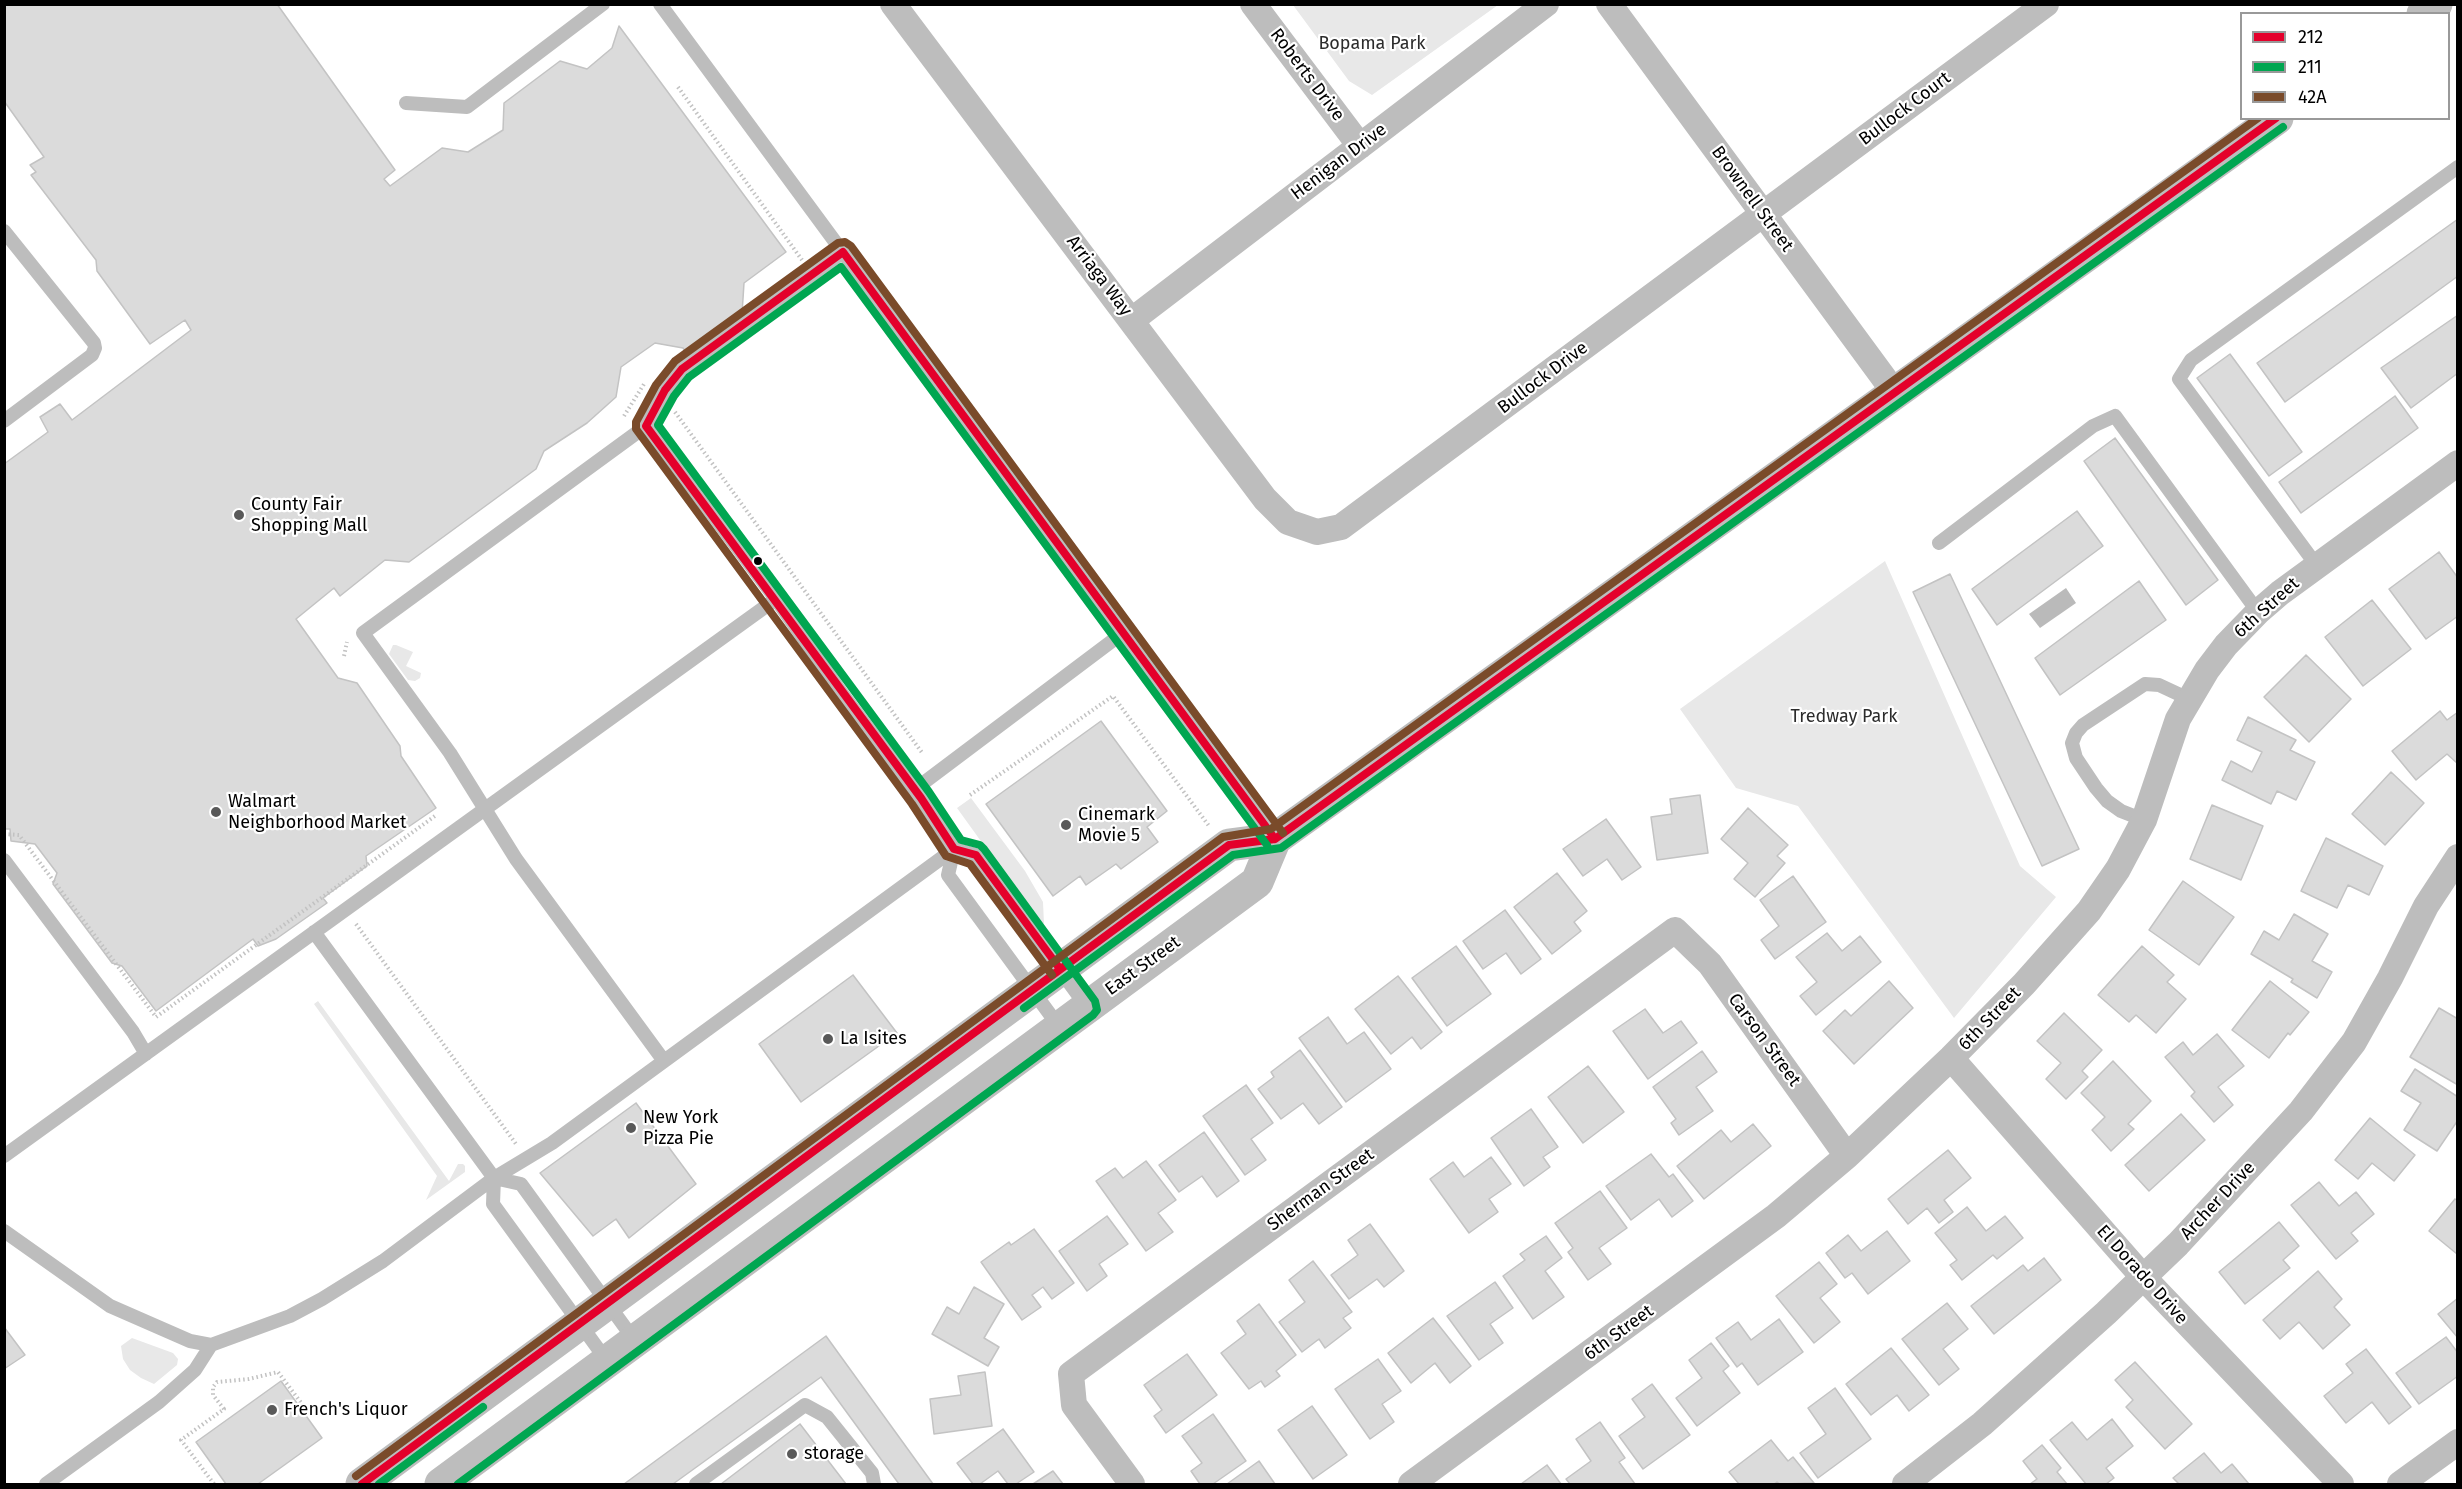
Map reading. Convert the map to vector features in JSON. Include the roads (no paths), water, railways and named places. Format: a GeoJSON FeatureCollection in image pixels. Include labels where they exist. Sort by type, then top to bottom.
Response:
{"type":"FeatureCollection","features":[{"type":"Feature","properties":{"kind":"street","name":"Arriaga Way"},"geometry":{"type":"LineString","coordinates":[[893,4],[1265,499],[1288,522],[1317,532]]}},
{"type":"Feature","properties":{"kind":"street","name":"Roberts Drive"},"geometry":{"type":"LineString","coordinates":[[1253,4],[1360,146]]}},
{"type":"Feature","properties":{"kind":"street","name":"Henigan Drive"},"geometry":{"type":"LineString","coordinates":[[1132,320],[1546,4]]}},
{"type":"Feature","properties":{"kind":"street","name":"Brownell Street"},"geometry":{"type":"LineString","coordinates":[[1609,4],[1895,393]]}},
{"type":"Feature","properties":{"kind":"street","name":"Bullock Court"},"geometry":{"type":"LineString","coordinates":[[1763,214],[2046,4]]}},
{"type":"Feature","properties":{"kind":"street"},"geometry":{"type":"LineString","coordinates":[[362,1485],[1229,845],[1275,839],[2274,120]]}},
{"type":"Feature","properties":{"kind":"street","name":"Bullock Drive"},"geometry":{"type":"LineString","coordinates":[[1317,532],[1341,527],[1763,214]]}},
{"type":"Feature","properties":{"kind":"street","name":"6th Street"},"geometry":{"type":"LineString","coordinates":[[1411,1485],[1757,1230],[1847,1156],[1951,1058],[2024,984],[2089,911],[2118,869],[2144,820],[2178,719],[2220,653],[2258,612],[2457,462]]}},
{"type":"Feature","properties":{"kind":"street","name":"East Street"},"geometry":{"type":"LineString","coordinates":[[441,1485],[1257,882],[1275,839]]}},
{"type":"Feature","properties":{"kind":"street","name":"Archer Drive"},"geometry":{"type":"LineString","coordinates":[[1905,1485],[1982,1424],[2178,1244],[2301,1111],[2354,1042],[2390,978],[2426,906],[2457,857]]}},
{"type":"Feature","properties":{"kind":"street","name":"Carson Street"},"geometry":{"type":"LineString","coordinates":[[1675,930],[1710,964],[1847,1156]]}},
{"type":"Feature","properties":{"kind":"street","name":"Sherman Street"},"geometry":{"type":"LineString","coordinates":[[1132,1485],[1074,1405],[1071,1374],[1675,930]]}},
{"type":"Feature","properties":{"kind":"street","name":"El Dorado Drive"},"geometry":{"type":"LineString","coordinates":[[1951,1058],[2143,1277],[2341,1485]]}},
{"type":"Feature","properties":{"kind":"street"},"geometry":{"type":"LineString","coordinates":[[2400,1485],[2457,1442]]}},
{"type":"Feature","properties":{"kind":"lane"},"geometry":{"type":"LineString","coordinates":[[406,103],[467,107],[603,4]]}},
{"type":"Feature","properties":{"kind":"lane"},"geometry":{"type":"LineString","coordinates":[[660,4],[1275,839]]}},
{"type":"Feature","properties":{"kind":"lane"},"geometry":{"type":"LineString","coordinates":[[2317,566],[2179,379],[2191,360],[2457,167]]}},
{"type":"Feature","properties":{"kind":"lane"},"geometry":{"type":"LineString","coordinates":[[4,231],[94,343],[95,348],[92,355],[4,421]]}},
{"type":"Feature","properties":{"kind":"lane"},"geometry":{"type":"LineString","coordinates":[[664,1061],[516,859],[450,753],[363,633],[646,426],[662,395],[682,369],[843,252]]}},
{"type":"Feature","properties":{"kind":"lane"},"geometry":{"type":"LineString","coordinates":[[1939,543],[2093,426],[2115,416],[2258,612]]}},
{"type":"Feature","properties":{"kind":"lane"},"geometry":{"type":"LineString","coordinates":[[646,426],[776,599],[954,849],[976,855],[1087,1007]]}},
{"type":"Feature","properties":{"kind":"lane"},"geometry":{"type":"LineString","coordinates":[[4,1156],[776,599]]}},
{"type":"Feature","properties":{"kind":"lane"},"geometry":{"type":"LineString","coordinates":[[914,790],[1124,632]]}},
{"type":"Feature","properties":{"kind":"lane"},"geometry":{"type":"LineString","coordinates":[[2144,820],[2121,811],[2096,788],[2076,758],[2072,743],[2076,733],[2083,725],[2145,684],[2158,684],[2189,699]]}},
{"type":"Feature","properties":{"kind":"lane"},"geometry":{"type":"LineString","coordinates":[[954,849],[948,875],[1060,1028]]}},
{"type":"Feature","properties":{"kind":"lane"},"geometry":{"type":"LineString","coordinates":[[4,1231],[111,1306],[190,1341],[211,1345],[290,1316],[383,1261],[494,1178],[552,1143],[954,849]]}},
{"type":"Feature","properties":{"kind":"lane"},"geometry":{"type":"LineString","coordinates":[[4,860],[133,1032],[146,1054]]}},
{"type":"Feature","properties":{"kind":"lane"},"geometry":{"type":"LineString","coordinates":[[314,932],[494,1178],[493,1204],[607,1361]]}},
{"type":"Feature","properties":{"kind":"lane"},"geometry":{"type":"LineString","coordinates":[[494,1178],[521,1184],[635,1341]]}},
{"type":"Feature","properties":{"kind":"lane"},"geometry":{"type":"LineString","coordinates":[[46,1485],[159,1402],[195,1370],[211,1345]]}},
{"type":"Feature","properties":{"kind":"lane"},"geometry":{"type":"LineString","coordinates":[[696,1485],[805,1405],[827,1417],[872,1473],[874,1485]]}},
{"type":"Feature","properties":{"kind":"place","name":"County Fair Shopping Mall"},"geometry":{"type":"Point","coordinates":[239,515]}},
{"type":"Feature","properties":{"kind":"place","name":"Walmart Neighborhood Market"},"geometry":{"type":"Point","coordinates":[216,812]}},
{"type":"Feature","properties":{"kind":"place","name":"Cinemark Movie 5"},"geometry":{"type":"Point","coordinates":[1066,825]}},
{"type":"Feature","properties":{"kind":"place","name":"La Isites"},"geometry":{"type":"Point","coordinates":[828,1039]}},
{"type":"Feature","properties":{"kind":"place","name":"New York Pizza Pie"},"geometry":{"type":"Point","coordinates":[631,1128]}},
{"type":"Feature","properties":{"kind":"place","name":"French's Liquor"},"geometry":{"type":"Point","coordinates":[272,1410]}},
{"type":"Feature","properties":{"kind":"place","name":"storage"},"geometry":{"type":"Point","coordinates":[792,1454]}},
{"type":"Feature","properties":{"kind":"park label","name":"Bopama Park"},"geometry":{"type":"Point","coordinates":[1372,44]}},
{"type":"Feature","properties":{"kind":"park label","name":"Tredway Park"},"geometry":{"type":"Point","coordinates":[1844,717]}}]}
